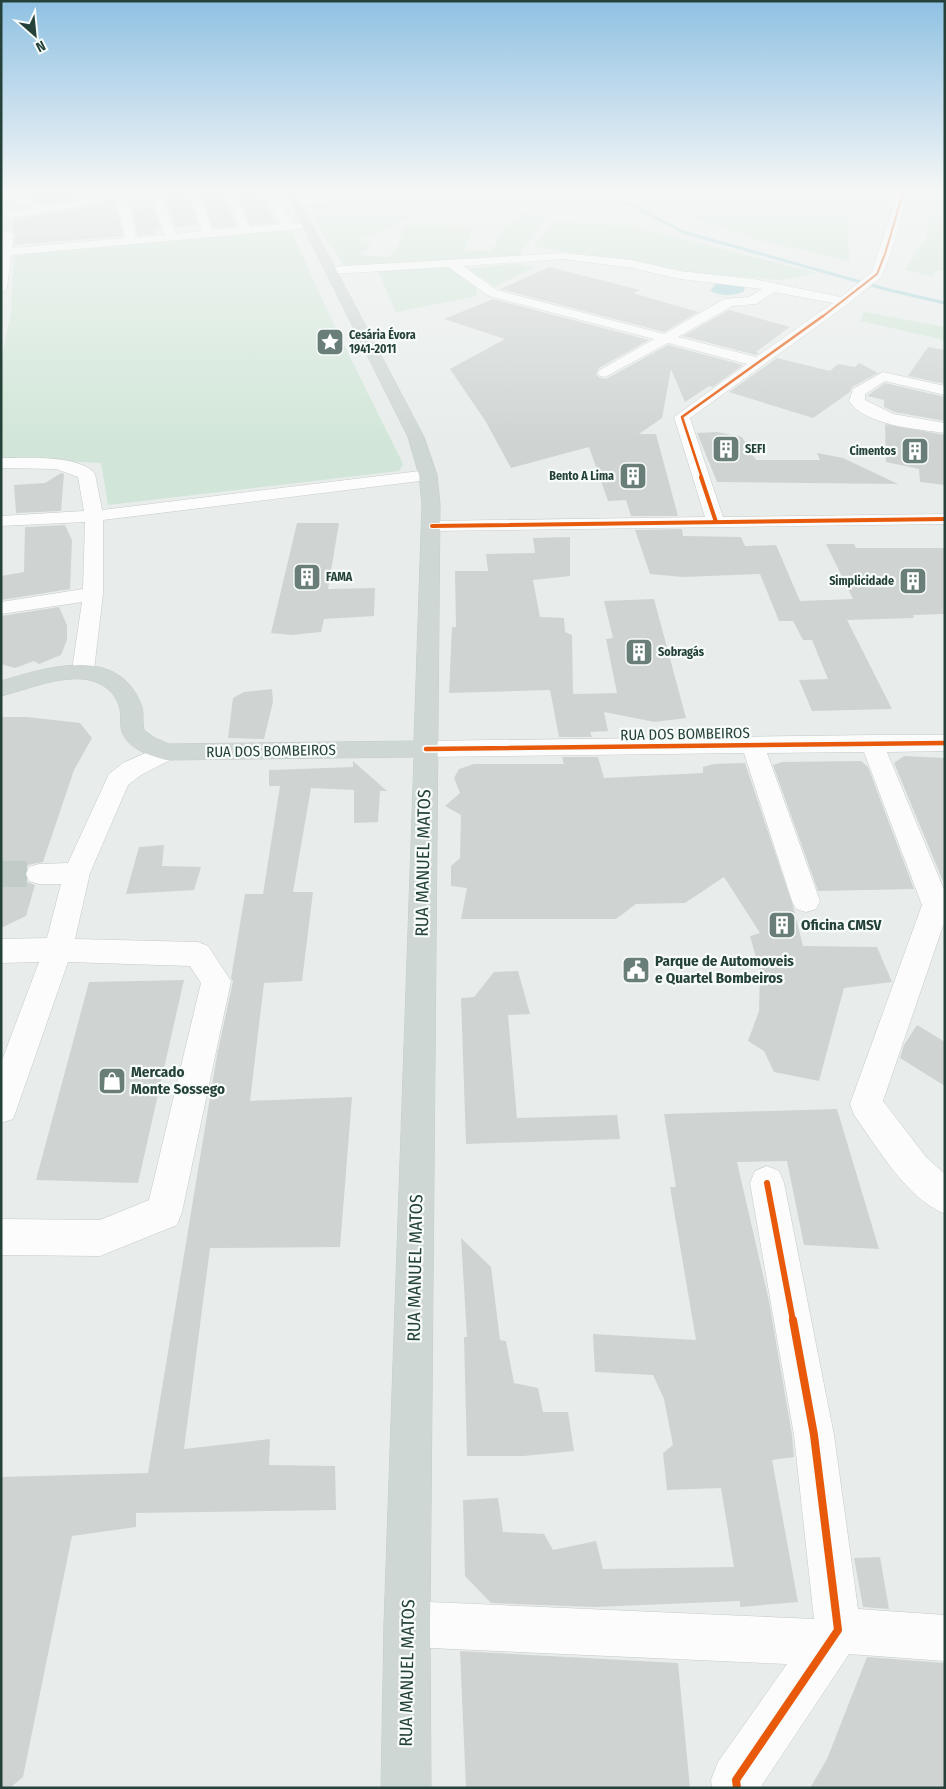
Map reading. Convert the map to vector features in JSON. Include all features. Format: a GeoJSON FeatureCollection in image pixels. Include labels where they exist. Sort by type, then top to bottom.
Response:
{"type":"FeatureCollection","features":[{"type":"Feature","properties":{"kind":"main road","name":"RUA MANUEL MATOS"},"geometry":{"type":"LineString","coordinates":[[335,276],[416,437],[428,476],[432,526],[407,1624],[406,1788]]}},
{"type":"Feature","properties":{"kind":"main road"},"geometry":{"type":"LineString","coordinates":[[1,690],[55,674],[83,670],[104,676],[120,688],[131,706],[132,730],[140,740],[166,752]]}},
{"type":"Feature","properties":{"kind":"main road","name":"RUA DOS BOMBEIROS"},"geometry":{"type":"LineString","coordinates":[[166,752],[426,749]]}},
{"type":"Feature","properties":{"kind":"street"},"geometry":{"type":"LineString","coordinates":[[471,276],[493,293],[757,362]]}},
{"type":"Feature","properties":{"kind":"street"},"geometry":{"type":"LineString","coordinates":[[694,276],[753,283],[844,301]]}},
{"type":"Feature","properties":{"kind":"street"},"geometry":{"type":"LineString","coordinates":[[716,522],[682,417],[844,301],[874,276]]}},
{"type":"Feature","properties":{"kind":"street"},"geometry":{"type":"LineString","coordinates":[[605,373],[729,302],[752,301],[772,288]]}},
{"type":"Feature","properties":{"kind":"street"},"geometry":{"type":"LineString","coordinates":[[945,392],[883,376],[858,392],[857,401],[868,410],[885,418],[945,428]]}},
{"type":"Feature","properties":{"kind":"street"},"geometry":{"type":"LineString","coordinates":[[1,469],[35,463]]}},
{"type":"Feature","properties":{"kind":"street"},"geometry":{"type":"LineString","coordinates":[[1,464],[35,463],[65,466],[86,474],[94,516],[93,594],[83,670]]}},
{"type":"Feature","properties":{"kind":"street"},"geometry":{"type":"LineString","coordinates":[[1,521],[94,516],[428,476]]}},
{"type":"Feature","properties":{"kind":"street"},"geometry":{"type":"LineString","coordinates":[[432,526],[945,520]]}},
{"type":"Feature","properties":{"kind":"street"},"geometry":{"type":"LineString","coordinates":[[1,608],[93,594]]}},
{"type":"Feature","properties":{"kind":"street"},"geometry":{"type":"LineString","coordinates":[[872,743],[940,905],[866,1104],[914,1169],[945,1197]]}},
{"type":"Feature","properties":{"kind":"street","name":"RUA DOS BOMBEIROS"},"geometry":{"type":"LineString","coordinates":[[426,749],[945,743]]}},
{"type":"Feature","properties":{"kind":"street"},"geometry":{"type":"LineString","coordinates":[[753,746],[806,901]]}},
{"type":"Feature","properties":{"kind":"street"},"geometry":{"type":"LineString","coordinates":[[1,1108],[8,1056],[58,950],[77,873],[118,780],[132,768],[166,752]]}},
{"type":"Feature","properties":{"kind":"street"},"geometry":{"type":"LineString","coordinates":[[39,874],[77,873]]}},
{"type":"Feature","properties":{"kind":"street"},"geometry":{"type":"LineString","coordinates":[[1,952],[58,950],[198,954],[216,981],[164,1212],[100,1238],[1,1237]]}},
{"type":"Feature","properties":{"kind":"street"},"geometry":{"type":"LineString","coordinates":[[737,1788],[736,1780],[834,1637],[814,1435],[767,1183]]}},
{"type":"Feature","properties":{"kind":"street"},"geometry":{"type":"LineString","coordinates":[[407,1624],[834,1637],[945,1638]]}},
{"type":"Feature","properties":{"kind":"green space"},"geometry":{"type":"Polygon","coordinates":[[[13,276],[312,276],[403,464],[399,471],[108,505],[101,463],[1,458],[1,360],[11,313],[13,276]]]}},
{"type":"Feature","properties":{"kind":"green space"},"geometry":{"type":"Polygon","coordinates":[[[380,276],[467,276],[475,281],[477,296],[396,312],[380,276]]]}},
{"type":"Feature","properties":{"kind":"green space"},"geometry":{"type":"Polygon","coordinates":[[[479,276],[516,276],[495,287],[479,276]]]}},
{"type":"Feature","properties":{"kind":"green space"},"geometry":{"type":"Polygon","coordinates":[[[738,276],[799,276],[780,280],[738,276]]]}},
{"type":"Feature","properties":{"kind":"green space"},"geometry":{"type":"Polygon","coordinates":[[[864,312],[945,327],[945,340],[861,321],[864,312]]]}},
{"type":"Feature","properties":{"kind":"water"},"geometry":{"type":"Polygon","coordinates":[[[716,284],[735,284],[745,288],[743,292],[723,295],[710,291],[716,284]]]}},
{"type":"Feature","properties":{"kind":"building"},"geometry":{"type":"Polygon","coordinates":[[[528,276],[587,276],[640,290],[633,293],[698,312],[664,332],[500,289],[528,276]]]}},
{"type":"Feature","properties":{"kind":"building"},"geometry":{"type":"Polygon","coordinates":[[[493,299],[649,340],[599,368],[596,374],[600,378],[606,379],[668,345],[743,365],[713,387],[709,386],[685,402],[671,369],[662,418],[639,434],[656,434],[678,516],[631,516],[626,500],[608,501],[589,447],[511,468],[486,422],[450,369],[505,339],[444,319],[493,299]]]}},
{"type":"Feature","properties":{"kind":"building"},"geometry":{"type":"Polygon","coordinates":[[[729,310],[790,327],[756,352],[759,353],[756,355],[683,336],[729,310]]]}},
{"type":"Feature","properties":{"kind":"building"},"geometry":{"type":"Polygon","coordinates":[[[928,347],[945,350],[945,384],[908,376],[928,347]]]}},
{"type":"Feature","properties":{"kind":"building"},"geometry":{"type":"Polygon","coordinates":[[[777,358],[830,371],[838,364],[855,367],[859,363],[878,373],[852,387],[850,392],[813,418],[729,392],[777,358]]]}},
{"type":"Feature","properties":{"kind":"building"},"geometry":{"type":"Polygon","coordinates":[[[885,383],[945,397],[945,421],[894,412],[884,407],[884,400],[867,396],[885,383]]]}},
{"type":"Feature","properties":{"kind":"building","name":"Cimentos"},"geometry":{"type":"Polygon","coordinates":[[[885,424],[945,435],[945,485],[920,482],[919,469],[886,462],[885,424]]]}},
{"type":"Feature","properties":{"kind":"building","name":"SEFI"},"geometry":{"type":"Polygon","coordinates":[[[717,432],[742,437],[756,460],[820,460],[817,453],[843,458],[898,484],[717,482],[697,433],[717,432]]]}},
{"type":"Feature","properties":{"kind":"building"},"geometry":{"type":"Polygon","coordinates":[[[61,473],[64,474],[61,511],[16,513],[14,485],[45,483],[61,473]]]}},
{"type":"Feature","properties":{"kind":"building","name":"FAMA"},"geometry":{"type":"Polygon","coordinates":[[[297,523],[339,523],[328,589],[375,588],[374,616],[324,619],[321,632],[292,635],[271,633],[297,523]]]}},
{"type":"Feature","properties":{"kind":"building"},"geometry":{"type":"Polygon","coordinates":[[[65,525],[72,540],[70,589],[1,600],[1,576],[24,572],[25,527],[65,525]]]}},
{"type":"Feature","properties":{"kind":"building"},"geometry":{"type":"Polygon","coordinates":[[[682,529],[683,536],[741,537],[745,546],[776,545],[800,601],[853,599],[826,544],[854,544],[856,548],[945,548],[945,614],[913,615],[914,618],[847,620],[892,709],[812,711],[799,680],[828,679],[812,640],[803,640],[793,621],[779,621],[760,574],[683,577],[650,574],[635,530],[682,529]]]}},
{"type":"Feature","properties":{"kind":"building"},"geometry":{"type":"Polygon","coordinates":[[[570,537],[570,576],[533,580],[540,617],[564,618],[565,632],[572,635],[573,694],[617,693],[606,639],[613,638],[604,601],[654,599],[686,718],[655,722],[604,712],[608,731],[590,732],[592,737],[559,737],[550,690],[449,693],[452,627],[456,627],[455,571],[488,571],[486,554],[535,553],[533,538],[570,537]]]}},
{"type":"Feature","properties":{"kind":"building"},"geometry":{"type":"Polygon","coordinates":[[[59,607],[67,625],[67,640],[61,655],[39,664],[34,661],[15,668],[1,664],[1,616],[59,607]]]}},
{"type":"Feature","properties":{"kind":"building"},"geometry":{"type":"Polygon","coordinates":[[[272,689],[273,702],[264,739],[228,738],[233,698],[244,692],[272,689]]]}},
{"type":"Feature","properties":{"kind":"building"},"geometry":{"type":"Polygon","coordinates":[[[1,717],[27,717],[80,723],[92,738],[74,770],[43,862],[28,865],[24,873],[27,882],[35,885],[26,916],[1,928],[1,717]]]}},
{"type":"Feature","properties":{"kind":"building"},"geometry":{"type":"Polygon","coordinates":[[[904,756],[945,758],[945,886],[894,763],[904,756]]]}},
{"type":"Feature","properties":{"kind":"building","name":"Oficina CMSV"},"geometry":{"type":"Polygon","coordinates":[[[562,757],[598,757],[604,778],[703,773],[703,767],[714,764],[745,763],[793,906],[803,946],[877,947],[892,982],[844,988],[819,1081],[774,1072],[764,1051],[748,1041],[759,1011],[760,972],[750,936],[760,933],[724,877],[685,903],[636,904],[616,919],[461,919],[467,888],[451,886],[451,866],[460,858],[461,815],[445,806],[460,793],[454,778],[459,769],[474,764],[564,764],[562,757]]]}},
{"type":"Feature","properties":{"kind":"building"},"geometry":{"type":"Polygon","coordinates":[[[353,761],[387,791],[380,791],[378,822],[354,823],[354,790],[311,788],[293,892],[313,892],[302,981],[264,983],[250,1101],[352,1097],[340,1247],[210,1248],[184,1449],[270,1439],[269,1465],[335,1466],[336,1510],[136,1513],[136,1527],[72,1536],[23,1777],[10,1788],[1,1788],[1,1477],[148,1473],[217,1055],[233,981],[231,978],[245,894],[263,894],[280,786],[269,786],[269,770],[353,767],[353,761]]]}},
{"type":"Feature","properties":{"kind":"building"},"geometry":{"type":"Polygon","coordinates":[[[861,761],[868,767],[914,889],[818,891],[773,765],[782,762],[861,761]]]}},
{"type":"Feature","properties":{"kind":"building"},"geometry":{"type":"Polygon","coordinates":[[[164,845],[162,866],[201,867],[194,890],[126,894],[139,847],[164,845]]]}},
{"type":"Feature","properties":{"kind":"building"},"geometry":{"type":"Polygon","coordinates":[[[518,971],[530,1014],[508,1015],[517,1118],[617,1115],[620,1139],[466,1144],[461,998],[474,997],[494,972],[518,971]]]}},
{"type":"Feature","properties":{"kind":"building","name":"Mercado Monte Sossego"},"geometry":{"type":"Polygon","coordinates":[[[184,980],[138,1183],[36,1180],[89,982],[184,980]]]}},
{"type":"Feature","properties":{"kind":"building"},"geometry":{"type":"Polygon","coordinates":[[[917,1025],[945,1042],[945,1086],[900,1058],[904,1045],[917,1025]]]}},
{"type":"Feature","properties":{"kind":"building"},"geometry":{"type":"Polygon","coordinates":[[[837,1109],[879,1249],[804,1245],[787,1161],[737,1162],[769,1301],[792,1435],[794,1457],[772,1460],[798,1602],[740,1607],[740,1601],[594,1607],[491,1603],[465,1576],[463,1500],[498,1498],[503,1532],[544,1534],[553,1550],[596,1541],[603,1569],[734,1567],[721,1488],[667,1490],[663,1453],[673,1445],[664,1399],[653,1375],[595,1372],[593,1334],[696,1340],[670,1187],[676,1187],[664,1114],[837,1109]]]}},
{"type":"Feature","properties":{"kind":"building"},"geometry":{"type":"Polygon","coordinates":[[[461,1238],[491,1267],[500,1340],[506,1341],[514,1383],[538,1388],[543,1412],[568,1412],[574,1451],[524,1456],[467,1456],[464,1337],[467,1337],[461,1238]]]}},
{"type":"Feature","properties":{"kind":"building"},"geometry":{"type":"Polygon","coordinates":[[[880,1557],[889,1609],[863,1607],[854,1558],[880,1557]]]}},
{"type":"Feature","properties":{"kind":"building"},"geometry":{"type":"Polygon","coordinates":[[[460,1651],[678,1663],[690,1788],[466,1788],[460,1651]]]}},
{"type":"Feature","properties":{"kind":"building"},"geometry":{"type":"Polygon","coordinates":[[[867,1657],[945,1663],[945,1788],[810,1788],[827,1759],[867,1657]]]}},
{"type":"Feature","properties":{"kind":"waterway"},"geometry":{"type":"LineString","coordinates":[[841,276],[945,303]]}},
{"type":"Feature","properties":{"kind":"tunnel"},"geometry":{"type":"LineString","coordinates":[[1,874],[39,874]]}},
{"type":"Feature","properties":{"kind":"cycle path"},"geometry":{"type":"LineString","coordinates":[[716,522],[682,417],[844,301],[874,276]]}},
{"type":"Feature","properties":{"kind":"cycle path"},"geometry":{"type":"LineString","coordinates":[[432,526],[945,519]]}},
{"type":"Feature","properties":{"kind":"cycle path"},"geometry":{"type":"LineString","coordinates":[[426,749],[945,743]]}},
{"type":"Feature","properties":{"kind":"cycle path"},"geometry":{"type":"LineString","coordinates":[[737,1788],[736,1780],[838,1630],[814,1435],[767,1183]]}},
{"type":"Feature","properties":{"kind":"place","name":"Cesária Évora 1941-2011"},"geometry":{"type":"Point","coordinates":[330,342]}},
{"type":"Feature","properties":{"kind":"place","name":"SEFI"},"geometry":{"type":"Point","coordinates":[726,449]}},
{"type":"Feature","properties":{"kind":"place","name":"Cimentos"},"geometry":{"type":"Point","coordinates":[915,451]}},
{"type":"Feature","properties":{"kind":"place","name":"Bento A Lima"},"geometry":{"type":"Point","coordinates":[633,476]}},
{"type":"Feature","properties":{"kind":"place","name":"FAMA"},"geometry":{"type":"Point","coordinates":[307,577]}},
{"type":"Feature","properties":{"kind":"place","name":"Simplicidade"},"geometry":{"type":"Point","coordinates":[913,581]}},
{"type":"Feature","properties":{"kind":"place","name":"Sobragás"},"geometry":{"type":"Point","coordinates":[639,652]}},
{"type":"Feature","properties":{"kind":"place","name":"Oficina CMSV"},"geometry":{"type":"Point","coordinates":[782,925]}},
{"type":"Feature","properties":{"kind":"place","name":"Parque de Automoveis e Quartel Bombeiros"},"geometry":{"type":"Point","coordinates":[636,970]}},
{"type":"Feature","properties":{"kind":"place","name":"Mercado Monte Sossego"},"geometry":{"type":"Point","coordinates":[112,1081]}}]}
